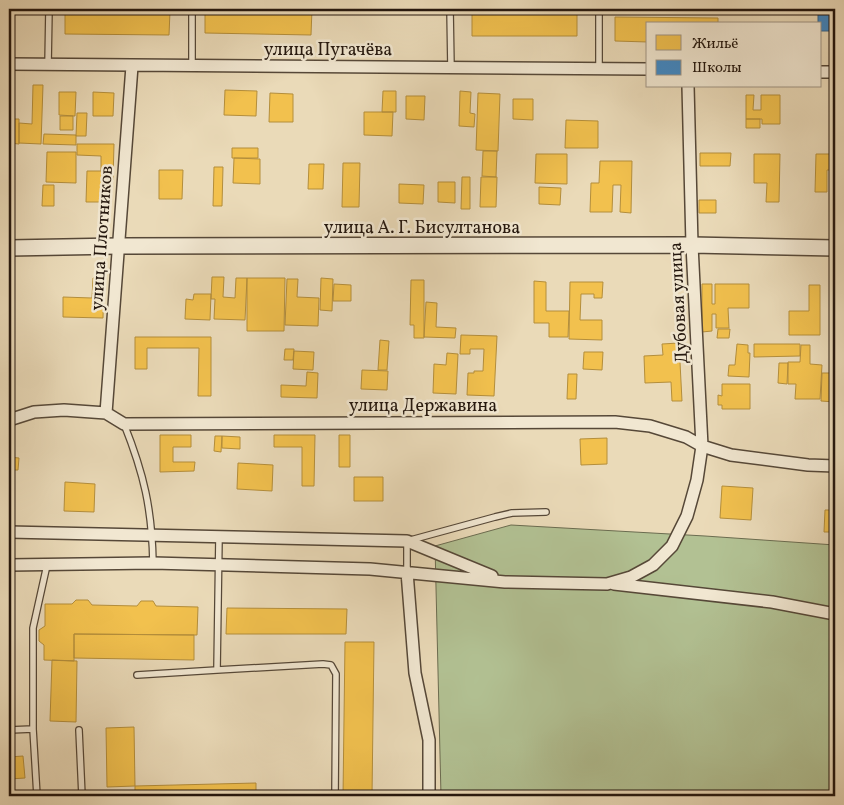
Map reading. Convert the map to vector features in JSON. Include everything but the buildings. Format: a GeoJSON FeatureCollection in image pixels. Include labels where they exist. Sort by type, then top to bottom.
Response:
{"type":"FeatureCollection","features":[{"type":"Feature","properties":{"kind":"street","name":"улица Пугачёва"},"geometry":{"type":"LineString","coordinates":[[9,64],[646,69]]}},
{"type":"Feature","properties":{"kind":"street","name":"улица Плотников"},"geometry":{"type":"LineString","coordinates":[[106,413],[132,66]]}},
{"type":"Feature","properties":{"kind":"street"},"geometry":{"type":"LineString","coordinates":[[822,72],[835,72]]}},
{"type":"Feature","properties":{"kind":"street","name":"Дубовая улица"},"geometry":{"type":"LineString","coordinates":[[607,584],[631,577],[653,565],[672,546],[687,516],[702,446],[692,245],[688,88]]}},
{"type":"Feature","properties":{"kind":"street","name":"улица А. Г. Бисултанова"},"geometry":{"type":"LineString","coordinates":[[9,248],[118,246],[692,245],[835,248]]}},
{"type":"Feature","properties":{"kind":"street"},"geometry":{"type":"LineString","coordinates":[[9,420],[34,412],[64,410],[106,413],[124,424]]}},
{"type":"Feature","properties":{"kind":"street","name":"улица Державина"},"geometry":{"type":"LineString","coordinates":[[124,424],[615,422],[650,426],[686,437],[702,446],[730,455],[808,466],[835,466]]}},
{"type":"Feature","properties":{"kind":"street"},"geometry":{"type":"LineString","coordinates":[[9,532],[407,541],[505,582]]}},
{"type":"Feature","properties":{"kind":"street"},"geometry":{"type":"LineString","coordinates":[[9,565],[153,563],[370,569],[505,582],[607,584],[772,602],[835,614]]}},
{"type":"Feature","properties":{"kind":"street"},"geometry":{"type":"LineString","coordinates":[[407,572],[415,673],[428,740],[429,796]]}},
{"type":"Feature","properties":{"kind":"lane"},"geometry":{"type":"LineString","coordinates":[[48,65],[49,9]]}},
{"type":"Feature","properties":{"kind":"lane"},"geometry":{"type":"LineString","coordinates":[[192,9],[192,66]]}},
{"type":"Feature","properties":{"kind":"lane"},"geometry":{"type":"LineString","coordinates":[[450,9],[451,68]]}},
{"type":"Feature","properties":{"kind":"lane"},"geometry":{"type":"LineString","coordinates":[[599,9],[599,69]]}},
{"type":"Feature","properties":{"kind":"lane"},"geometry":{"type":"LineString","coordinates":[[124,424],[145,484],[153,535],[153,563]]}},
{"type":"Feature","properties":{"kind":"lane"},"geometry":{"type":"LineString","coordinates":[[407,572],[407,541],[495,516],[512,513],[546,512]]}},
{"type":"Feature","properties":{"kind":"lane"},"geometry":{"type":"LineString","coordinates":[[217,670],[220,536]]}},
{"type":"Feature","properties":{"kind":"lane"},"geometry":{"type":"LineString","coordinates":[[37,796],[33,730],[33,628],[47,565]]}},
{"type":"Feature","properties":{"kind":"lane"},"geometry":{"type":"LineString","coordinates":[[137,675],[331,665],[336,674],[334,796]]}},
{"type":"Feature","properties":{"kind":"lane"},"geometry":{"type":"LineString","coordinates":[[9,730],[33,730]]}},
{"type":"Feature","properties":{"kind":"lane"},"geometry":{"type":"LineString","coordinates":[[79,730],[82,796]]}},
{"type":"Feature","properties":{"kind":"green space"},"geometry":{"type":"Polygon","coordinates":[[[511,525],[835,545],[835,796],[441,796],[435,546],[511,525]]]}}]}
